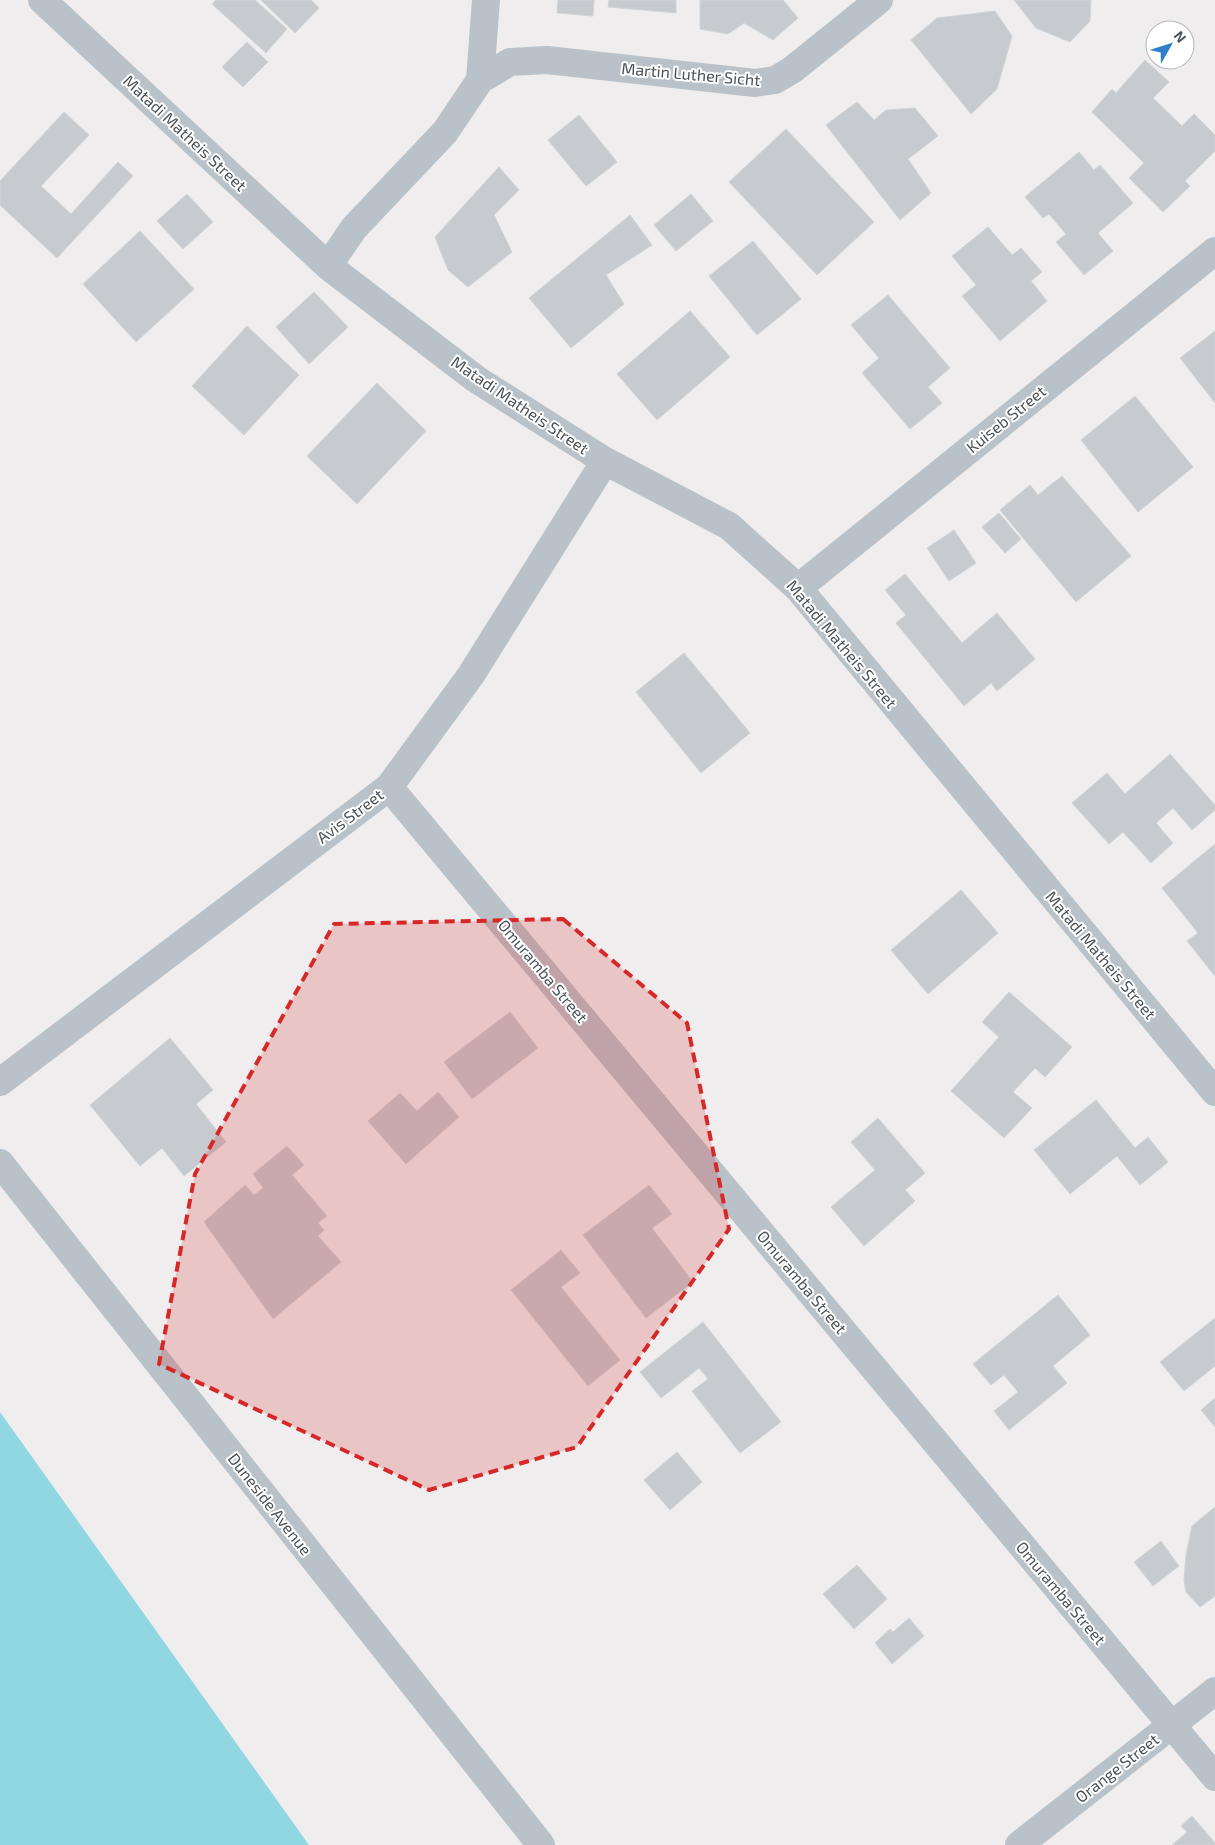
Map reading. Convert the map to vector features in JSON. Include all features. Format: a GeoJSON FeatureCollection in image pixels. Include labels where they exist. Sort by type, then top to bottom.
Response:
{"type":"FeatureCollection","features":[{"type":"Feature","properties":{"kind":"street","name":"Matadi Matheis Street"},"geometry":{"type":"LineString","coordinates":[[42,0],[328,266],[476,379],[605,462],[729,526],[798,588],[1215,1092]]}},
{"type":"Feature","properties":{"kind":"street"},"geometry":{"type":"LineString","coordinates":[[328,266],[354,228],[445,132],[480,80],[486,0]]}},
{"type":"Feature","properties":{"kind":"street","name":"Martin Luther Sicht"},"geometry":{"type":"LineString","coordinates":[[480,80],[510,62],[548,60],[755,83],[775,80],[792,70],[879,0]]}},
{"type":"Feature","properties":{"kind":"street","name":"Kuiseb Street"},"geometry":{"type":"LineString","coordinates":[[798,588],[1215,251]]}},
{"type":"Feature","properties":{"kind":"street","name":"Avis Street"},"geometry":{"type":"LineString","coordinates":[[0,1082],[389,786],[472,675],[605,462]]}},
{"type":"Feature","properties":{"kind":"street","name":"Omuramba Street"},"geometry":{"type":"LineString","coordinates":[[389,786],[1215,1777]]}},
{"type":"Feature","properties":{"kind":"street","name":"Duneside Avenue"},"geometry":{"type":"LineString","coordinates":[[0,1163],[541,1845]]}},
{"type":"Feature","properties":{"kind":"street","name":"Orange Street"},"geometry":{"type":"LineString","coordinates":[[1019,1845],[1215,1691]]}},
{"type":"Feature","properties":{"kind":"highlighted area"},"geometry":{"type":"Polygon","coordinates":[[[563,919],[687,1023],[729,1229],[577,1447],[429,1490],[159,1364],[195,1174],[334,924],[563,919]]]}},
{"type":"Feature","properties":{"kind":"water"},"geometry":{"type":"Polygon","coordinates":[[[0,1412],[309,1845],[0,1845],[0,1412]]]}},
{"type":"Feature","properties":{"kind":"building"},"geometry":{"type":"Polygon","coordinates":[[[216,0],[255,0],[287,29],[266,53],[212,4],[216,0]]]}},
{"type":"Feature","properties":{"kind":"building"},"geometry":{"type":"Polygon","coordinates":[[[261,0],[311,0],[319,8],[295,33],[261,0]]]}},
{"type":"Feature","properties":{"kind":"building"},"geometry":{"type":"Polygon","coordinates":[[[558,0],[594,0],[593,16],[557,13],[558,0]]]}},
{"type":"Feature","properties":{"kind":"building"},"geometry":{"type":"Polygon","coordinates":[[[609,0],[676,0],[676,13],[608,7],[609,0]]]}},
{"type":"Feature","properties":{"kind":"building"},"geometry":{"type":"Polygon","coordinates":[[[700,0],[783,0],[798,18],[773,40],[744,23],[728,34],[700,29],[700,0]]]}},
{"type":"Feature","properties":{"kind":"building"},"geometry":{"type":"Polygon","coordinates":[[[1014,0],[1091,0],[1090,21],[1070,42],[1036,28],[1014,0]]]}},
{"type":"Feature","properties":{"kind":"building"},"geometry":{"type":"Polygon","coordinates":[[[995,11],[1012,36],[997,89],[971,114],[911,40],[937,18],[995,11]]]}},
{"type":"Feature","properties":{"kind":"building"},"geometry":{"type":"Polygon","coordinates":[[[247,42],[268,62],[243,87],[222,67],[247,42]]]}},
{"type":"Feature","properties":{"kind":"building"},"geometry":{"type":"Polygon","coordinates":[[[1145,60],[1145,70],[1156,70],[1169,82],[1153,98],[1182,126],[1194,114],[1215,135],[1215,151],[1185,181],[1190,186],[1163,212],[1129,178],[1144,163],[1092,112],[1112,89],[1116,93],[1145,60]]]}},
{"type":"Feature","properties":{"kind":"building"},"geometry":{"type":"Polygon","coordinates":[[[857,102],[874,120],[886,110],[915,108],[938,136],[908,159],[931,193],[900,220],[826,125],[857,102]]]}},
{"type":"Feature","properties":{"kind":"building"},"geometry":{"type":"Polygon","coordinates":[[[64,112],[89,135],[41,186],[71,214],[118,162],[133,176],[57,258],[0,205],[0,181],[64,112]]]}},
{"type":"Feature","properties":{"kind":"building"},"geometry":{"type":"Polygon","coordinates":[[[579,115],[617,162],[586,186],[548,140],[579,115]]]}},
{"type":"Feature","properties":{"kind":"building"},"geometry":{"type":"Polygon","coordinates":[[[786,129],[874,222],[817,275],[729,182],[786,129]]]}},
{"type":"Feature","properties":{"kind":"building"},"geometry":{"type":"Polygon","coordinates":[[[1079,152],[1094,170],[1100,165],[1133,203],[1098,233],[1113,251],[1084,275],[1056,242],[1066,234],[1049,214],[1043,218],[1025,197],[1079,152]]]}},
{"type":"Feature","properties":{"kind":"building"},"geometry":{"type":"Polygon","coordinates":[[[499,167],[519,190],[494,215],[512,252],[468,287],[448,270],[435,237],[499,167]]]}},
{"type":"Feature","properties":{"kind":"building"},"geometry":{"type":"Polygon","coordinates":[[[187,194],[213,222],[183,249],[157,221],[187,194]]]}},
{"type":"Feature","properties":{"kind":"building"},"geometry":{"type":"Polygon","coordinates":[[[691,194],[713,221],[676,251],[654,225],[691,194]]]}},
{"type":"Feature","properties":{"kind":"building"},"geometry":{"type":"Polygon","coordinates":[[[630,215],[652,245],[606,275],[624,304],[571,348],[529,298],[630,215]]]}},
{"type":"Feature","properties":{"kind":"building"},"geometry":{"type":"Polygon","coordinates":[[[988,227],[1012,255],[1021,248],[1042,272],[1031,281],[1047,301],[1000,341],[962,296],[976,285],[952,256],[988,227]]]}},
{"type":"Feature","properties":{"kind":"building"},"geometry":{"type":"Polygon","coordinates":[[[140,231],[194,289],[136,342],[83,284],[140,231]]]}},
{"type":"Feature","properties":{"kind":"building"},"geometry":{"type":"Polygon","coordinates":[[[753,241],[801,299],[757,335],[709,276],[753,241]]]}},
{"type":"Feature","properties":{"kind":"building"},"geometry":{"type":"Polygon","coordinates":[[[314,292],[348,327],[309,364],[276,327],[314,292]]]}},
{"type":"Feature","properties":{"kind":"building"},"geometry":{"type":"Polygon","coordinates":[[[888,295],[950,368],[928,387],[942,403],[910,429],[862,373],[879,358],[851,325],[888,295]]]}},
{"type":"Feature","properties":{"kind":"building"},"geometry":{"type":"Polygon","coordinates":[[[690,311],[730,357],[657,420],[617,374],[690,311]]]}},
{"type":"Feature","properties":{"kind":"building"},"geometry":{"type":"Polygon","coordinates":[[[247,326],[299,375],[244,435],[192,386],[247,326]]]}},
{"type":"Feature","properties":{"kind":"building"},"geometry":{"type":"Polygon","coordinates":[[[1215,331],[1215,403],[1180,358],[1215,331]]]}},
{"type":"Feature","properties":{"kind":"building"},"geometry":{"type":"Polygon","coordinates":[[[377,383],[426,431],[357,504],[307,456],[377,383]]]}},
{"type":"Feature","properties":{"kind":"building"},"geometry":{"type":"Polygon","coordinates":[[[1135,396],[1193,467],[1138,512],[1081,440],[1135,396]]]}},
{"type":"Feature","properties":{"kind":"building"},"geometry":{"type":"Polygon","coordinates":[[[1062,476],[1131,556],[1076,602],[1000,510],[1030,485],[1038,495],[1062,476]]]}},
{"type":"Feature","properties":{"kind":"building"},"geometry":{"type":"Polygon","coordinates":[[[999,513],[1021,539],[1005,553],[982,527],[999,513]]]}},
{"type":"Feature","properties":{"kind":"building"},"geometry":{"type":"Polygon","coordinates":[[[954,530],[976,563],[949,581],[927,548],[954,530]]]}},
{"type":"Feature","properties":{"kind":"building"},"geometry":{"type":"Polygon","coordinates":[[[905,574],[962,643],[997,613],[1035,659],[997,691],[991,683],[964,706],[896,623],[906,615],[885,590],[905,574]]]}},
{"type":"Feature","properties":{"kind":"building"},"geometry":{"type":"Polygon","coordinates":[[[684,653],[750,733],[701,773],[636,692],[684,653]]]}},
{"type":"Feature","properties":{"kind":"building"},"geometry":{"type":"Polygon","coordinates":[[[1170,754],[1215,805],[1215,810],[1192,830],[1173,808],[1156,823],[1173,843],[1151,863],[1123,832],[1109,844],[1072,803],[1107,773],[1125,794],[1170,754]]]}},
{"type":"Feature","properties":{"kind":"building"},"geometry":{"type":"Polygon","coordinates":[[[1215,844],[1215,976],[1187,941],[1198,933],[1162,888],[1215,844]]]}},
{"type":"Feature","properties":{"kind":"building"},"geometry":{"type":"Polygon","coordinates":[[[961,890],[998,933],[928,994],[891,950],[961,890]]]}},
{"type":"Feature","properties":{"kind":"building"},"geometry":{"type":"Polygon","coordinates":[[[1009,992],[1072,1047],[1045,1077],[1035,1068],[1013,1092],[1032,1108],[1004,1138],[951,1091],[999,1037],[982,1022],[1009,992]]]}},
{"type":"Feature","properties":{"kind":"building"},"geometry":{"type":"Polygon","coordinates":[[[510,1012],[538,1048],[472,1099],[444,1062],[510,1012]]]}},
{"type":"Feature","properties":{"kind":"building"},"geometry":{"type":"Polygon","coordinates":[[[170,1038],[213,1090],[196,1104],[226,1142],[184,1176],[162,1148],[140,1166],[90,1105],[170,1038]]]}},
{"type":"Feature","properties":{"kind":"building"},"geometry":{"type":"Polygon","coordinates":[[[438,1092],[459,1117],[406,1164],[368,1121],[400,1093],[417,1111],[438,1092]]]}},
{"type":"Feature","properties":{"kind":"building"},"geometry":{"type":"Polygon","coordinates":[[[1096,1100],[1135,1148],[1148,1137],[1168,1162],[1140,1185],[1117,1156],[1070,1194],[1034,1150],[1096,1100]]]}},
{"type":"Feature","properties":{"kind":"building"},"geometry":{"type":"Polygon","coordinates":[[[878,1118],[925,1173],[905,1190],[915,1201],[864,1246],[831,1207],[875,1170],[851,1142],[878,1118]]]}},
{"type":"Feature","properties":{"kind":"building"},"geometry":{"type":"Polygon","coordinates":[[[287,1146],[304,1165],[292,1175],[327,1216],[318,1223],[324,1230],[318,1236],[341,1262],[273,1319],[204,1222],[245,1185],[254,1195],[263,1188],[253,1174],[287,1146]]]}},
{"type":"Feature","properties":{"kind":"building"},"geometry":{"type":"Polygon","coordinates":[[[649,1185],[672,1214],[652,1228],[693,1282],[646,1318],[583,1235],[649,1185]]]}},
{"type":"Feature","properties":{"kind":"building"},"geometry":{"type":"Polygon","coordinates":[[[561,1250],[580,1273],[561,1287],[620,1360],[588,1386],[511,1290],[561,1250]]]}},
{"type":"Feature","properties":{"kind":"building"},"geometry":{"type":"Polygon","coordinates":[[[1058,1295],[1090,1335],[1053,1366],[1067,1383],[1009,1430],[994,1411],[1018,1392],[1004,1375],[991,1385],[973,1364],[1058,1295]]]}},
{"type":"Feature","properties":{"kind":"building"},"geometry":{"type":"Polygon","coordinates":[[[1215,1318],[1215,1366],[1184,1391],[1160,1362],[1215,1318]]]}},
{"type":"Feature","properties":{"kind":"building"},"geometry":{"type":"Polygon","coordinates":[[[703,1322],[781,1422],[740,1453],[692,1391],[708,1379],[699,1368],[661,1398],[640,1372],[703,1322]]]}},
{"type":"Feature","properties":{"kind":"building"},"geometry":{"type":"Polygon","coordinates":[[[1215,1398],[1215,1427],[1201,1410],[1215,1398]]]}},
{"type":"Feature","properties":{"kind":"building"},"geometry":{"type":"Polygon","coordinates":[[[677,1452],[702,1482],[670,1510],[644,1480],[677,1452]]]}},
{"type":"Feature","properties":{"kind":"building"},"geometry":{"type":"Polygon","coordinates":[[[1215,1507],[1215,1596],[1200,1607],[1186,1592],[1184,1580],[1186,1555],[1192,1526],[1215,1507]]]}},
{"type":"Feature","properties":{"kind":"building"},"geometry":{"type":"Polygon","coordinates":[[[1161,1541],[1179,1566],[1153,1586],[1134,1562],[1161,1541]]]}},
{"type":"Feature","properties":{"kind":"building"},"geometry":{"type":"Polygon","coordinates":[[[857,1565],[887,1599],[854,1629],[823,1594],[857,1565]]]}},
{"type":"Feature","properties":{"kind":"building"},"geometry":{"type":"Polygon","coordinates":[[[909,1618],[924,1636],[892,1664],[875,1643],[890,1629],[893,1632],[909,1618]]]}},
{"type":"Feature","properties":{"kind":"building"},"geometry":{"type":"Polygon","coordinates":[[[1192,1816],[1215,1845],[1172,1845],[1187,1832],[1181,1826],[1192,1816]]]}}]}
